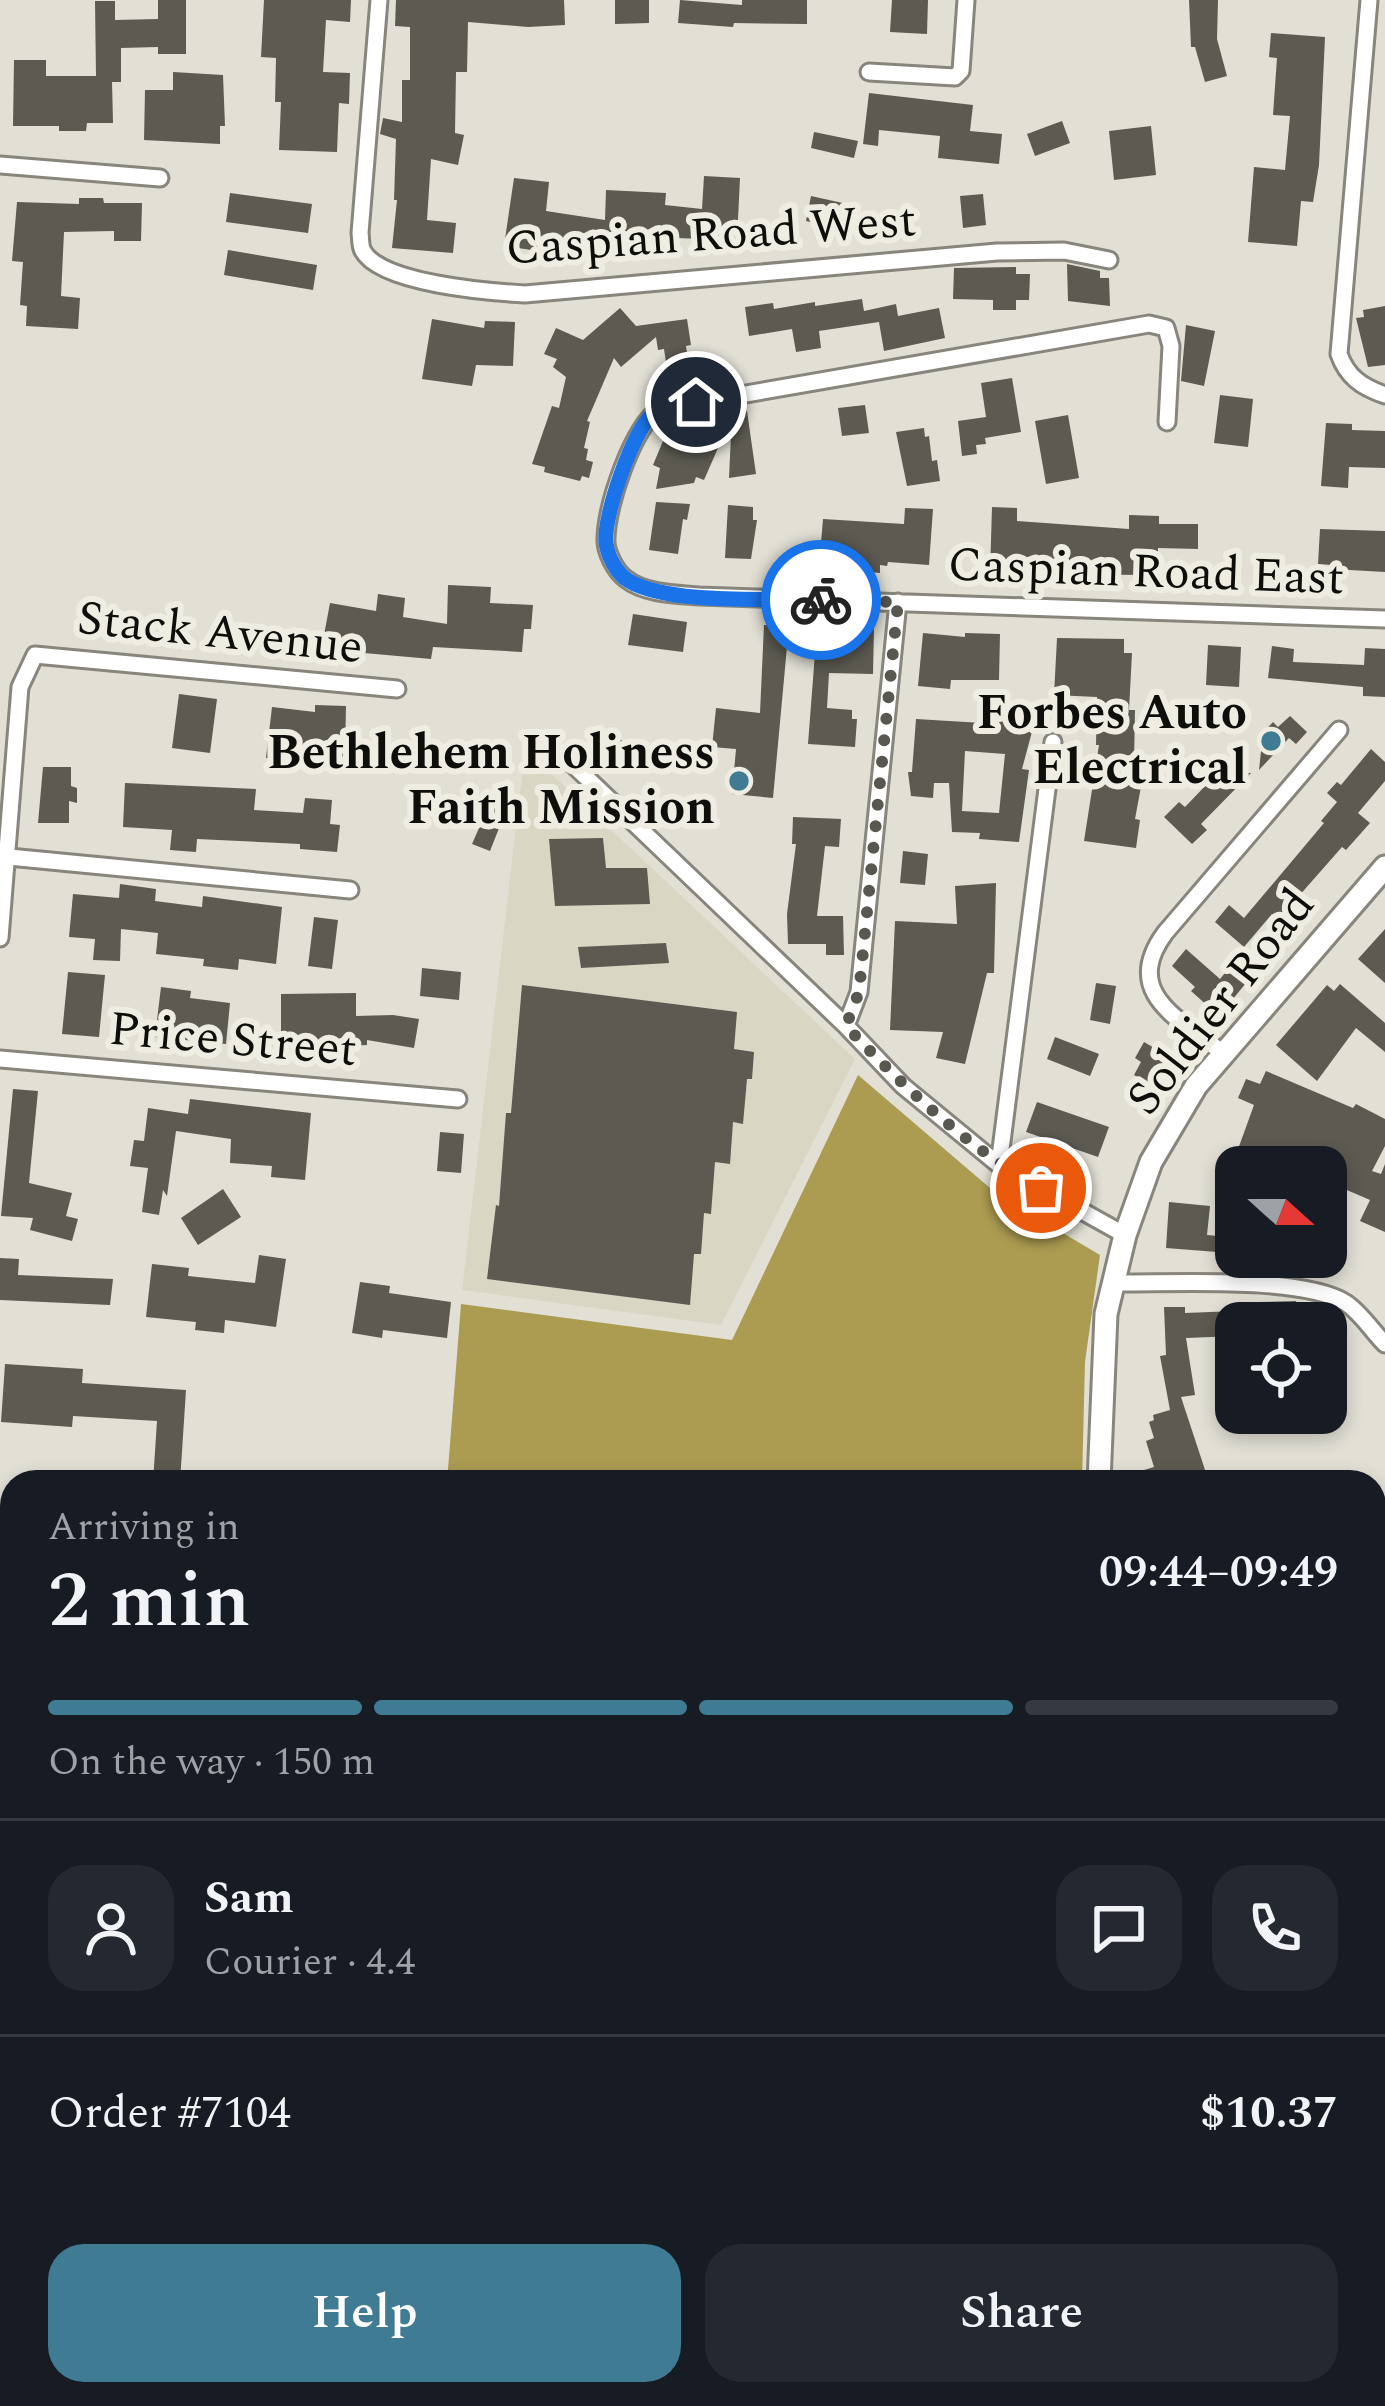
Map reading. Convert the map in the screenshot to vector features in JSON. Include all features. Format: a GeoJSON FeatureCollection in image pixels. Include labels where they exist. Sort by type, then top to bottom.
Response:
{"type":"FeatureCollection","features":[{"type":"Feature","properties":{"kind":"main road","name":"Soldier Road"},"geometry":{"type":"LineString","coordinates":[[1100,1470],[1101,1377],[1112,1283],[1136,1198],[1164,1136],[1222,1053],[1385,867]]}},
{"type":"Feature","properties":{"kind":"street","name":"Caspian Road West"},"geometry":{"type":"LineString","coordinates":[[379,0],[360,232],[363,251],[379,266],[409,278],[526,294],[997,252],[1064,251],[1109,260]]}},
{"type":"Feature","properties":{"kind":"street"},"geometry":{"type":"LineString","coordinates":[[868,72],[955,77],[961,71],[966,0]]}},
{"type":"Feature","properties":{"kind":"street"},"geometry":{"type":"LineString","coordinates":[[1369,0],[1340,354],[1345,370],[1355,380],[1385,395]]}},
{"type":"Feature","properties":{"kind":"street"},"geometry":{"type":"LineString","coordinates":[[0,165],[160,178]]}},
{"type":"Feature","properties":{"kind":"street","name":"Caspian Road East"},"geometry":{"type":"LineString","coordinates":[[1167,422],[1171,346],[1166,328],[1149,324],[659,409],[630,451],[605,540],[613,564],[626,580],[656,592],[1385,620]]}},
{"type":"Feature","properties":{"kind":"street"},"geometry":{"type":"LineString","coordinates":[[846,1026],[859,992],[898,602]]}},
{"type":"Feature","properties":{"kind":"street","name":"Stack Avenue"},"geometry":{"type":"LineString","coordinates":[[0,938],[20,687],[35,655],[398,689]]}},
{"type":"Feature","properties":{"kind":"street"},"geometry":{"type":"LineString","coordinates":[[1222,1053],[1159,1000],[1148,980],[1148,960],[1165,933],[1339,730]]}},
{"type":"Feature","properties":{"kind":"street"},"geometry":{"type":"LineString","coordinates":[[999,1165],[1053,742]]}},
{"type":"Feature","properties":{"kind":"street"},"geometry":{"type":"LineString","coordinates":[[565,757],[903,1086],[999,1165],[1125,1234]]}},
{"type":"Feature","properties":{"kind":"street"},"geometry":{"type":"LineString","coordinates":[[6,850],[350,890]]}},
{"type":"Feature","properties":{"kind":"street","name":"Price Street"},"geometry":{"type":"LineString","coordinates":[[0,1059],[458,1099]]}},
{"type":"Feature","properties":{"kind":"street"},"geometry":{"type":"LineString","coordinates":[[1112,1283],[1281,1286],[1323,1293],[1348,1304],[1385,1345]]}},
{"type":"Feature","properties":{"kind":"shaded area"},"geometry":{"type":"Polygon","coordinates":[[[525,749],[855,1059],[721,1325],[462,1290],[525,749]]]}},
{"type":"Feature","properties":{"kind":"shaded area"},"geometry":{"type":"Polygon","coordinates":[[[858,1075],[997,1194],[1100,1255],[1085,1362],[1082,1470],[448,1470],[461,1304],[732,1340],[858,1075]]]}},
{"type":"Feature","properties":{"kind":"building"},"geometry":{"type":"Polygon","coordinates":[[[158,0],[186,0],[186,54],[158,54],[158,47],[121,48],[121,82],[112,82],[113,123],[87,123],[86,131],[13,126],[14,60],[46,60],[46,76],[96,76],[95,1],[115,1],[115,20],[158,19],[158,0]]]}},
{"type":"Feature","properties":{"kind":"building"},"geometry":{"type":"Polygon","coordinates":[[[264,0],[351,0],[350,22],[326,20],[323,72],[350,73],[349,104],[339,103],[337,152],[279,150],[276,58],[261,57],[264,0]]]}},
{"type":"Feature","properties":{"kind":"building"},"geometry":{"type":"Polygon","coordinates":[[[396,0],[564,0],[565,25],[468,22],[467,72],[456,72],[455,133],[464,135],[458,165],[431,159],[427,220],[456,223],[453,253],[392,248],[396,139],[380,134],[383,118],[402,122],[402,80],[410,80],[410,27],[395,26],[396,0]]]}},
{"type":"Feature","properties":{"kind":"building"},"geometry":{"type":"Polygon","coordinates":[[[615,0],[649,0],[649,23],[615,24],[615,0]]]}},
{"type":"Feature","properties":{"kind":"building"},"geometry":{"type":"Polygon","coordinates":[[[680,0],[742,5],[742,0],[807,0],[807,24],[678,23],[680,0]]]}},
{"type":"Feature","properties":{"kind":"building"},"geometry":{"type":"Polygon","coordinates":[[[892,0],[928,0],[927,34],[890,32],[892,0]]]}},
{"type":"Feature","properties":{"kind":"building"},"geometry":{"type":"Polygon","coordinates":[[[1189,0],[1218,0],[1217,39],[1227,76],[1205,82],[1195,47],[1191,47],[1189,0]]]}},
{"type":"Feature","properties":{"kind":"building"},"geometry":{"type":"Polygon","coordinates":[[[1271,33],[1325,37],[1319,165],[1313,202],[1301,201],[1297,246],[1248,242],[1254,167],[1285,170],[1290,116],[1273,115],[1277,58],[1269,57],[1271,33]]]}},
{"type":"Feature","properties":{"kind":"building"},"geometry":{"type":"Polygon","coordinates":[[[173,72],[223,75],[225,126],[220,126],[220,144],[144,140],[145,90],[173,90],[173,72]]]}},
{"type":"Feature","properties":{"kind":"building"},"geometry":{"type":"Polygon","coordinates":[[[869,93],[973,105],[970,131],[1002,134],[999,164],[938,158],[940,136],[879,130],[878,146],[863,144],[869,93]]]}},
{"type":"Feature","properties":{"kind":"building"},"geometry":{"type":"Polygon","coordinates":[[[1062,121],[1070,143],[1035,156],[1027,134],[1062,121]]]}},
{"type":"Feature","properties":{"kind":"building"},"geometry":{"type":"Polygon","coordinates":[[[1151,126],[1156,175],[1114,180],[1109,131],[1151,126]]]}},
{"type":"Feature","properties":{"kind":"building"},"geometry":{"type":"Polygon","coordinates":[[[814,132],[858,141],[854,158],[811,148],[814,132]]]}},
{"type":"Feature","properties":{"kind":"building"},"geometry":{"type":"Polygon","coordinates":[[[704,176],[740,178],[737,240],[674,238],[676,245],[636,240],[636,250],[573,242],[571,256],[504,246],[514,178],[549,182],[546,211],[605,220],[606,190],[666,193],[665,205],[702,209],[704,176]]]}},
{"type":"Feature","properties":{"kind":"building"},"geometry":{"type":"Polygon","coordinates":[[[230,193],[312,204],[308,233],[226,222],[230,193]]]}},
{"type":"Feature","properties":{"kind":"building"},"geometry":{"type":"Polygon","coordinates":[[[983,194],[986,225],[963,228],[960,196],[983,194]]]}},
{"type":"Feature","properties":{"kind":"building"},"geometry":{"type":"Polygon","coordinates":[[[811,196],[847,204],[842,229],[806,221],[811,196]]]}},
{"type":"Feature","properties":{"kind":"building"},"geometry":{"type":"Polygon","coordinates":[[[79,198],[142,203],[141,241],[114,241],[114,231],[64,232],[61,296],[80,298],[78,329],[26,326],[27,306],[20,305],[23,262],[12,261],[17,202],[79,204],[79,198]]]}},
{"type":"Feature","properties":{"kind":"building"},"geometry":{"type":"Polygon","coordinates":[[[228,250],[317,265],[313,290],[224,275],[228,250]]]}},
{"type":"Feature","properties":{"kind":"building"},"geometry":{"type":"Polygon","coordinates":[[[1067,264],[1100,271],[1100,278],[1109,278],[1110,306],[1068,301],[1067,264]]]}},
{"type":"Feature","properties":{"kind":"building"},"geometry":{"type":"Polygon","coordinates":[[[1016,267],[1016,274],[1030,274],[1029,300],[1016,300],[1016,310],[993,310],[993,300],[953,299],[954,268],[1016,267]]]}},
{"type":"Feature","properties":{"kind":"building"},"geometry":{"type":"Polygon","coordinates":[[[862,299],[864,311],[896,304],[898,316],[939,308],[945,338],[884,351],[879,322],[819,331],[821,348],[796,352],[792,329],[749,336],[745,307],[773,303],[774,309],[862,299]]]}},
{"type":"Feature","properties":{"kind":"building"},"geometry":{"type":"Polygon","coordinates":[[[1385,306],[1385,365],[1368,367],[1356,318],[1364,317],[1363,310],[1385,306]]]}},
{"type":"Feature","properties":{"kind":"building"},"geometry":{"type":"Polygon","coordinates":[[[620,308],[636,326],[687,319],[691,379],[669,383],[664,349],[658,350],[656,337],[621,367],[614,358],[587,421],[584,448],[588,449],[586,460],[593,462],[589,478],[582,476],[580,481],[544,472],[545,467],[532,464],[552,406],[559,408],[566,377],[553,367],[557,359],[544,354],[556,328],[583,340],[620,308]]]}},
{"type":"Feature","properties":{"kind":"building"},"geometry":{"type":"Polygon","coordinates":[[[432,319],[484,328],[485,321],[515,322],[513,366],[476,365],[472,386],[422,379],[432,319]]]}},
{"type":"Feature","properties":{"kind":"building"},"geometry":{"type":"Polygon","coordinates":[[[1186,325],[1215,331],[1204,386],[1181,381],[1186,325]]]}},
{"type":"Feature","properties":{"kind":"building"},"geometry":{"type":"Polygon","coordinates":[[[1012,378],[1021,432],[985,438],[986,444],[976,445],[977,454],[962,456],[958,421],[986,417],[981,383],[1012,378]]]}},
{"type":"Feature","properties":{"kind":"building"},"geometry":{"type":"Polygon","coordinates":[[[1220,395],[1253,399],[1248,447],[1214,443],[1220,395]]]}},
{"type":"Feature","properties":{"kind":"building"},"geometry":{"type":"Polygon","coordinates":[[[865,405],[869,433],[842,436],[838,408],[865,405]]]}},
{"type":"Feature","properties":{"kind":"building"},"geometry":{"type":"Polygon","coordinates":[[[747,411],[756,474],[729,478],[732,413],[747,411]]]}},
{"type":"Feature","properties":{"kind":"building"},"geometry":{"type":"Polygon","coordinates":[[[1068,415],[1079,478],[1046,484],[1035,421],[1068,415]]]}},
{"type":"Feature","properties":{"kind":"building"},"geometry":{"type":"Polygon","coordinates":[[[1326,423],[1385,431],[1385,468],[1349,467],[1348,488],[1321,486],[1326,423]]]}},
{"type":"Feature","properties":{"kind":"building"},"geometry":{"type":"Polygon","coordinates":[[[924,428],[940,481],[907,486],[896,432],[924,428]]]}},
{"type":"Feature","properties":{"kind":"building"},"geometry":{"type":"Polygon","coordinates":[[[673,438],[697,448],[699,441],[718,448],[704,480],[696,477],[694,483],[656,489],[660,468],[653,465],[663,441],[671,444],[673,438]]]}},
{"type":"Feature","properties":{"kind":"building"},"geometry":{"type":"Polygon","coordinates":[[[656,502],[690,504],[678,554],[649,550],[656,502]]]}},
{"type":"Feature","properties":{"kind":"building"},"geometry":{"type":"Polygon","coordinates":[[[728,505],[753,507],[753,520],[757,520],[751,559],[725,558],[728,505]]]}},
{"type":"Feature","properties":{"kind":"building"},"geometry":{"type":"Polygon","coordinates":[[[992,507],[1017,508],[1017,521],[1129,529],[1129,515],[1159,516],[1159,524],[1198,524],[1198,549],[1158,548],[1158,575],[990,574],[992,507]]]}},
{"type":"Feature","properties":{"kind":"building"},"geometry":{"type":"Polygon","coordinates":[[[905,508],[933,509],[929,565],[888,562],[880,565],[880,573],[812,567],[823,519],[904,524],[905,508]]]}},
{"type":"Feature","properties":{"kind":"building"},"geometry":{"type":"Polygon","coordinates":[[[1320,529],[1385,531],[1385,572],[1318,564],[1320,529]]]}},
{"type":"Feature","properties":{"kind":"building"},"geometry":{"type":"Polygon","coordinates":[[[448,585],[491,587],[490,603],[533,605],[522,652],[433,647],[431,659],[321,651],[330,603],[376,611],[378,594],[405,598],[403,617],[447,624],[448,585]]]}},
{"type":"Feature","properties":{"kind":"building"},"geometry":{"type":"Polygon","coordinates":[[[633,614],[687,622],[683,652],[628,645],[633,614]]]}},
{"type":"Feature","properties":{"kind":"building"},"geometry":{"type":"Polygon","coordinates":[[[764,625],[789,625],[773,798],[732,794],[736,749],[712,747],[716,708],[760,713],[764,625]]]}},
{"type":"Feature","properties":{"kind":"building"},"geometry":{"type":"Polygon","coordinates":[[[817,627],[874,628],[873,674],[829,673],[827,708],[852,710],[852,719],[857,719],[855,747],[808,744],[817,627]]]}},
{"type":"Feature","properties":{"kind":"building"},"geometry":{"type":"Polygon","coordinates":[[[923,633],[1000,634],[999,680],[951,680],[950,689],[918,686],[923,633]]]}},
{"type":"Feature","properties":{"kind":"building"},"geometry":{"type":"Polygon","coordinates":[[[1057,638],[1124,639],[1124,653],[1132,653],[1129,710],[1135,710],[1134,763],[1145,765],[1135,819],[1140,820],[1136,848],[1084,841],[1099,745],[1097,697],[1054,695],[1057,638]]]}},
{"type":"Feature","properties":{"kind":"building"},"geometry":{"type":"Polygon","coordinates":[[[1208,645],[1241,647],[1239,687],[1206,685],[1208,645]]]}},
{"type":"Feature","properties":{"kind":"building"},"geometry":{"type":"Polygon","coordinates":[[[1272,646],[1294,649],[1293,662],[1364,665],[1365,648],[1385,649],[1385,697],[1363,696],[1363,687],[1268,678],[1272,646]]]}},
{"type":"Feature","properties":{"kind":"building"},"geometry":{"type":"Polygon","coordinates":[[[179,694],[217,699],[210,753],[172,748],[179,694]]]}},
{"type":"Feature","properties":{"kind":"building"},"geometry":{"type":"Polygon","coordinates":[[[315,705],[346,706],[345,757],[296,755],[295,762],[266,758],[272,707],[315,712],[315,705]]]}},
{"type":"Feature","properties":{"kind":"building","name":"Forbes Auto Electrical"},"geometry":{"type":"Polygon","coordinates":[[[1290,716],[1307,732],[1296,744],[1289,738],[1259,770],[1263,733],[1273,722],[1278,727],[1290,716]]]}},
{"type":"Feature","properties":{"kind":"building"},"geometry":{"type":"Polygon","coordinates":[[[916,719],[999,724],[1000,719],[1033,728],[1022,769],[1029,770],[1019,842],[952,832],[949,783],[934,783],[933,798],[911,796],[908,772],[912,772],[916,719]],[[965,751],[962,811],[999,813],[1005,754],[965,751]]]}},
{"type":"Feature","properties":{"kind":"building"},"geometry":{"type":"Polygon","coordinates":[[[609,730],[626,744],[604,770],[588,757],[609,730]]]}},
{"type":"Feature","properties":{"kind":"building"},"geometry":{"type":"Polygon","coordinates":[[[1371,749],[1385,762],[1385,781],[1358,813],[1370,823],[1298,897],[1303,901],[1283,924],[1272,914],[1244,947],[1215,922],[1229,905],[1244,918],[1324,823],[1321,821],[1337,802],[1327,793],[1337,782],[1341,785],[1371,749]]]}},
{"type":"Feature","properties":{"kind":"building"},"geometry":{"type":"Polygon","coordinates":[[[1209,758],[1223,771],[1235,758],[1235,772],[1251,773],[1201,824],[1207,830],[1192,844],[1164,817],[1179,802],[1185,807],[1208,783],[1196,772],[1209,758]]]}},
{"type":"Feature","properties":{"kind":"building"},"geometry":{"type":"Polygon","coordinates":[[[43,767],[71,767],[77,803],[69,801],[69,823],[38,823],[43,767]]]}},
{"type":"Feature","properties":{"kind":"building"},"geometry":{"type":"Polygon","coordinates":[[[125,783],[256,789],[254,810],[303,813],[305,798],[332,800],[330,824],[340,825],[337,852],[300,849],[300,844],[197,839],[196,852],[170,850],[172,830],[123,827],[125,783]]]}},
{"type":"Feature","properties":{"kind":"building"},"geometry":{"type":"Polygon","coordinates":[[[497,787],[513,793],[490,851],[472,844],[497,787]]]}},
{"type":"Feature","properties":{"kind":"building"},"geometry":{"type":"Polygon","coordinates":[[[793,817],[841,819],[839,847],[825,846],[817,916],[843,916],[844,955],[826,955],[826,944],[788,944],[796,844],[792,844],[793,817]]]}},
{"type":"Feature","properties":{"kind":"building"},"geometry":{"type":"Polygon","coordinates":[[[603,838],[606,868],[647,868],[650,904],[555,906],[549,839],[603,838]]]}},
{"type":"Feature","properties":{"kind":"building"},"geometry":{"type":"Polygon","coordinates":[[[903,851],[928,854],[925,885],[900,883],[903,851]]]}},
{"type":"Feature","properties":{"kind":"building"},"geometry":{"type":"Polygon","coordinates":[[[996,883],[994,973],[987,973],[965,1064],[936,1058],[943,1032],[890,1030],[895,921],[957,924],[955,886],[996,883]]]}},
{"type":"Feature","properties":{"kind":"building"},"geometry":{"type":"Polygon","coordinates":[[[120,884],[156,889],[155,901],[202,907],[203,896],[282,907],[276,964],[239,959],[238,970],[203,966],[204,959],[156,954],[158,933],[121,929],[120,961],[93,960],[95,939],[69,937],[73,894],[119,898],[120,884]]]}},
{"type":"Feature","properties":{"kind":"building"},"geometry":{"type":"Polygon","coordinates":[[[314,917],[338,920],[332,969],[308,966],[314,917]]]}},
{"type":"Feature","properties":{"kind":"building"},"geometry":{"type":"Polygon","coordinates":[[[1385,929],[1385,983],[1358,959],[1385,929]]]}},
{"type":"Feature","properties":{"kind":"building"},"geometry":{"type":"Polygon","coordinates":[[[666,943],[669,963],[581,968],[578,947],[666,943]]]}},
{"type":"Feature","properties":{"kind":"building"},"geometry":{"type":"Polygon","coordinates":[[[1186,949],[1220,979],[1229,968],[1246,983],[1228,1005],[1219,997],[1210,1008],[1172,966],[1186,949]]]}},
{"type":"Feature","properties":{"kind":"building"},"geometry":{"type":"Polygon","coordinates":[[[422,968],[461,972],[459,1000],[420,996],[422,968]]]}},
{"type":"Feature","properties":{"kind":"building"},"geometry":{"type":"Polygon","coordinates":[[[68,972],[105,975],[99,1037],[62,1034],[68,972]]]}},
{"type":"Feature","properties":{"kind":"building"},"geometry":{"type":"Polygon","coordinates":[[[1096,983],[1116,986],[1110,1024],[1090,1020],[1096,983]]]}},
{"type":"Feature","properties":{"kind":"building"},"geometry":{"type":"Polygon","coordinates":[[[1340,984],[1385,1023],[1385,1052],[1356,1028],[1317,1081],[1276,1045],[1327,985],[1334,991],[1340,984]]]}},
{"type":"Feature","properties":{"kind":"building"},"geometry":{"type":"Polygon","coordinates":[[[522,985],[737,1012],[734,1049],[754,1052],[752,1079],[747,1079],[743,1124],[733,1122],[730,1164],[715,1162],[711,1214],[704,1213],[701,1254],[694,1254],[690,1305],[487,1279],[499,1206],[506,1113],[511,1113],[522,985]]]}},
{"type":"Feature","properties":{"kind":"building"},"geometry":{"type":"Polygon","coordinates":[[[161,987],[191,991],[190,998],[230,1003],[226,1044],[155,1037],[161,987]]]}},
{"type":"Feature","properties":{"kind":"building"},"geometry":{"type":"Polygon","coordinates":[[[356,993],[356,1016],[419,1019],[414,1048],[367,1040],[367,1045],[281,1049],[281,994],[356,993]]]}},
{"type":"Feature","properties":{"kind":"building"},"geometry":{"type":"Polygon","coordinates":[[[1055,1037],[1099,1054],[1090,1076],[1047,1059],[1055,1037]]]}},
{"type":"Feature","properties":{"kind":"building"},"geometry":{"type":"Polygon","coordinates":[[[1144,1042],[1170,1057],[1154,1086],[1134,1075],[1141,1062],[1135,1058],[1144,1042]]]}},
{"type":"Feature","properties":{"kind":"building"},"geometry":{"type":"Polygon","coordinates":[[[1266,1071],[1385,1119],[1385,1146],[1372,1171],[1381,1174],[1385,1164],[1385,1232],[1360,1221],[1370,1200],[1347,1190],[1347,1146],[1239,1146],[1254,1105],[1238,1098],[1246,1079],[1260,1084],[1266,1071]]]}},
{"type":"Feature","properties":{"kind":"building"},"geometry":{"type":"Polygon","coordinates":[[[13,1089],[38,1091],[29,1183],[72,1193],[66,1216],[78,1219],[72,1241],[30,1230],[33,1218],[1,1216],[13,1089]]]}},
{"type":"Feature","properties":{"kind":"building"},"geometry":{"type":"Polygon","coordinates":[[[190,1099],[311,1113],[305,1180],[271,1177],[272,1166],[230,1163],[231,1139],[176,1131],[167,1196],[163,1190],[159,1215],[142,1212],[148,1168],[130,1166],[134,1140],[144,1141],[148,1108],[188,1114],[190,1099]]]}},
{"type":"Feature","properties":{"kind":"building"},"geometry":{"type":"Polygon","coordinates":[[[1037,1102],[1109,1127],[1098,1157],[1026,1132],[1037,1102]]]}},
{"type":"Feature","properties":{"kind":"building"},"geometry":{"type":"Polygon","coordinates":[[[440,1132],[464,1134],[461,1173],[437,1171],[440,1132]]]}},
{"type":"Feature","properties":{"kind":"building"},"geometry":{"type":"Polygon","coordinates":[[[223,1189],[241,1217],[198,1245],[181,1218],[223,1189]]]}},
{"type":"Feature","properties":{"kind":"building"},"geometry":{"type":"Polygon","coordinates":[[[1169,1202],[1210,1206],[1207,1235],[1215,1236],[1215,1252],[1166,1248],[1169,1202]]]}},
{"type":"Feature","properties":{"kind":"building"},"geometry":{"type":"Polygon","coordinates":[[[259,1255],[286,1259],[276,1327],[225,1320],[224,1333],[195,1330],[196,1322],[146,1317],[152,1264],[189,1268],[188,1276],[255,1283],[259,1255]]]}},
{"type":"Feature","properties":{"kind":"building"},"geometry":{"type":"Polygon","coordinates":[[[0,1258],[19,1259],[18,1275],[113,1279],[110,1305],[0,1300],[0,1258]]]}},
{"type":"Feature","properties":{"kind":"building"},"geometry":{"type":"Polygon","coordinates":[[[360,1282],[390,1286],[389,1293],[451,1302],[447,1338],[383,1330],[382,1338],[352,1333],[360,1282]]]}},
{"type":"Feature","properties":{"kind":"building"},"geometry":{"type":"Polygon","coordinates":[[[1164,1307],[1185,1307],[1185,1313],[1215,1312],[1215,1337],[1186,1338],[1195,1395],[1181,1397],[1205,1470],[1144,1470],[1154,1467],[1146,1441],[1154,1438],[1149,1422],[1153,1415],[1170,1410],[1160,1356],[1166,1355],[1164,1307]]]}},
{"type":"Feature","properties":{"kind":"building"},"geometry":{"type":"Polygon","coordinates":[[[5,1364],[83,1369],[82,1383],[186,1390],[181,1470],[154,1470],[157,1421],[73,1416],[72,1427],[1,1422],[5,1364]]]}},
{"type":"Feature","properties":{"kind":"way so far"},"geometry":{"type":"LineString","coordinates":[[821,600],[898,602],[859,992],[846,1026],[903,1086],[999,1165],[1041,1188]]}},
{"type":"Feature","properties":{"kind":"place","name":"Forbes Auto Electrical"},"geometry":{"type":"Point","coordinates":[1271,741]}},
{"type":"Feature","properties":{"kind":"place","name":"Bethlehem Holiness Faith Mission"},"geometry":{"type":"Point","coordinates":[739,781]}},
{"type":"Feature","properties":{"kind":"route"},"geometry":{"type":"LineString","coordinates":[[696,402],[659,409],[630,451],[605,540],[613,564],[626,580],[656,592],[821,600]]}}]}
